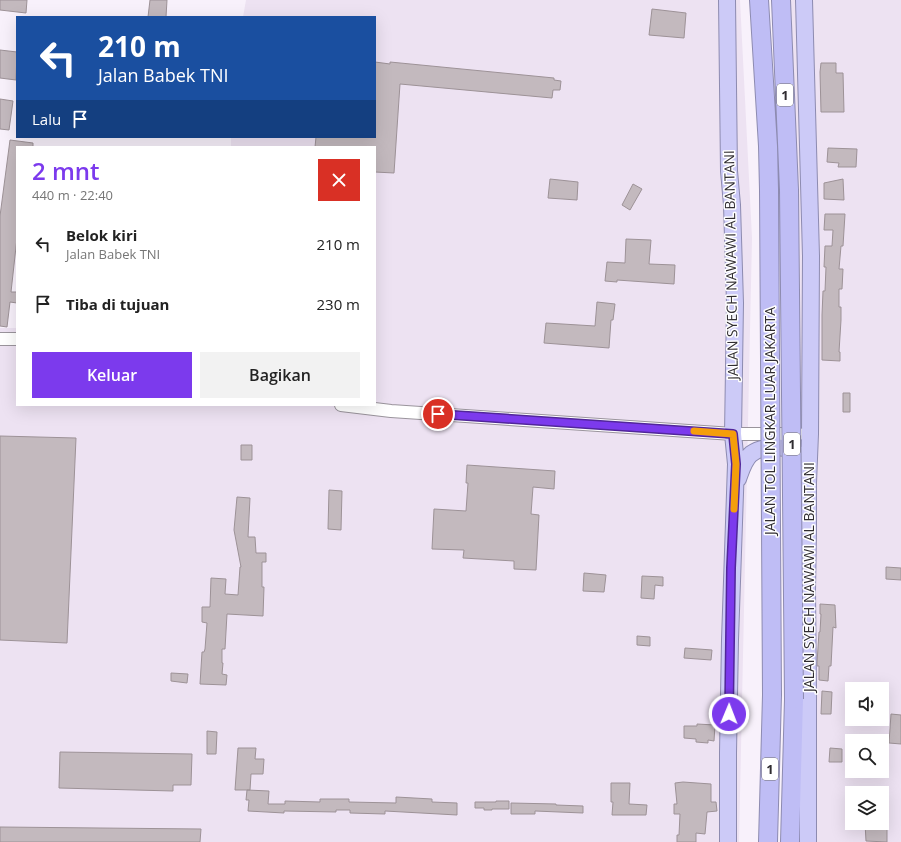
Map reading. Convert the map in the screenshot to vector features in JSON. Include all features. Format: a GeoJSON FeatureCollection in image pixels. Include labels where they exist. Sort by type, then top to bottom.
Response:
{"type":"FeatureCollection","features":[{"type":"Feature","properties":{"kind":"highway","name":"JALAN SYECH NAWAWI AL BANTANI"},"geometry":{"type":"LineString","coordinates":[[727,0],[729,171],[732,205],[735,303],[733,434],[736,464],[730,640],[728,842]]}},
{"type":"Feature","properties":{"kind":"highway","name":"JALAN TOL LINGKAR LUAR JAKARTA"},"geometry":{"type":"LineString","coordinates":[[759,0],[768,146],[769,190],[772,695],[768,842]]}},
{"type":"Feature","properties":{"kind":"highway","name":"JALAN TOL LINGKAR LUAR JAKARTA"},"geometry":{"type":"LineString","coordinates":[[781,0],[789,190],[794,699],[790,842]]}},
{"type":"Feature","properties":{"kind":"highway","name":"JALAN SYECH NAWAWI AL BANTANI"},"geometry":{"type":"LineString","coordinates":[[804,0],[811,227],[810,434],[806,590],[808,842]]}},
{"type":"Feature","properties":{"kind":"highway"},"geometry":{"type":"LineString","coordinates":[[736,484],[747,458],[761,450],[776,448],[793,451],[798,454],[808,483]]}},
{"type":"Feature","properties":{"kind":"street"},"geometry":{"type":"LineString","coordinates":[[0,339],[16,339]]}},
{"type":"Feature","properties":{"kind":"street"},"geometry":{"type":"LineString","coordinates":[[350,406],[392,411],[733,434],[810,434]]}},
{"type":"Feature","properties":{"kind":"shaded area"},"geometry":{"type":"Polygon","coordinates":[[[246,0],[740,0],[752,238],[739,842],[0,842],[0,328],[16,328],[16,406],[376,406],[376,146],[231,146],[231,138],[376,138],[376,16],[243,16],[246,0]]]}},
{"type":"Feature","properties":{"kind":"shaded area"},"geometry":{"type":"Polygon","coordinates":[[[791,0],[901,0],[901,842],[797,842],[798,221],[791,0]]]}},
{"type":"Feature","properties":{"kind":"building"},"geometry":{"type":"Polygon","coordinates":[[[0,0],[27,0],[26,13],[0,10],[0,0]]]}},
{"type":"Feature","properties":{"kind":"building"},"geometry":{"type":"Polygon","coordinates":[[[150,0],[167,0],[166,16],[148,16],[150,0]]]}},
{"type":"Feature","properties":{"kind":"building"},"geometry":{"type":"Polygon","coordinates":[[[652,9],[686,13],[684,38],[649,35],[652,9]]]}},
{"type":"Feature","properties":{"kind":"building"},"geometry":{"type":"Polygon","coordinates":[[[0,50],[16,52],[16,80],[0,78],[0,50]]]}},
{"type":"Feature","properties":{"kind":"building"},"geometry":{"type":"Polygon","coordinates":[[[376,62],[390,64],[390,62],[554,78],[554,80],[561,81],[560,90],[553,90],[552,98],[400,84],[394,173],[376,172],[376,146],[315,146],[316,138],[376,138],[376,62]]]}},
{"type":"Feature","properties":{"kind":"building"},"geometry":{"type":"Polygon","coordinates":[[[821,63],[836,63],[836,73],[843,73],[844,112],[821,112],[821,63]]]}},
{"type":"Feature","properties":{"kind":"building"},"geometry":{"type":"Polygon","coordinates":[[[0,99],[13,101],[9,130],[0,129],[0,99]]]}},
{"type":"Feature","properties":{"kind":"building"},"geometry":{"type":"Polygon","coordinates":[[[10,140],[33,143],[33,146],[16,146],[16,247],[11,292],[16,292],[16,303],[10,302],[7,327],[0,326],[0,216],[10,140]]]}},
{"type":"Feature","properties":{"kind":"building"},"geometry":{"type":"Polygon","coordinates":[[[828,148],[857,149],[856,167],[838,167],[839,163],[827,162],[828,148]]]}},
{"type":"Feature","properties":{"kind":"building"},"geometry":{"type":"Polygon","coordinates":[[[550,179],[578,182],[577,200],[548,198],[550,179]]]}},
{"type":"Feature","properties":{"kind":"building"},"geometry":{"type":"Polygon","coordinates":[[[843,179],[844,200],[824,199],[824,183],[843,179]]]}},
{"type":"Feature","properties":{"kind":"building"},"geometry":{"type":"Polygon","coordinates":[[[633,184],[642,189],[630,210],[622,205],[633,184]]]}},
{"type":"Feature","properties":{"kind":"building"},"geometry":{"type":"Polygon","coordinates":[[[825,214],[845,214],[843,246],[841,246],[839,269],[843,269],[842,289],[839,289],[839,307],[841,307],[840,361],[822,360],[823,291],[825,291],[826,267],[824,267],[825,246],[832,246],[833,230],[824,230],[825,214]]]}},
{"type":"Feature","properties":{"kind":"building"},"geometry":{"type":"Polygon","coordinates":[[[626,239],[651,240],[649,264],[675,265],[674,284],[617,280],[617,282],[605,281],[607,262],[625,263],[626,239]]]}},
{"type":"Feature","properties":{"kind":"building"},"geometry":{"type":"Polygon","coordinates":[[[597,302],[615,304],[613,320],[611,320],[609,348],[544,343],[546,323],[595,326],[597,302]]]}},
{"type":"Feature","properties":{"kind":"building"},"geometry":{"type":"Polygon","coordinates":[[[843,393],[850,393],[850,412],[843,412],[843,393]]]}},
{"type":"Feature","properties":{"kind":"building"},"geometry":{"type":"Polygon","coordinates":[[[0,436],[76,438],[67,643],[0,640],[0,436]]]}},
{"type":"Feature","properties":{"kind":"building"},"geometry":{"type":"Polygon","coordinates":[[[241,445],[252,445],[252,460],[241,460],[241,445]]]}},
{"type":"Feature","properties":{"kind":"building"},"geometry":{"type":"Polygon","coordinates":[[[467,465],[555,471],[554,489],[533,487],[531,514],[539,515],[536,570],[514,569],[514,561],[463,558],[464,550],[432,549],[434,509],[466,511],[468,483],[466,483],[467,465]]]}},
{"type":"Feature","properties":{"kind":"building"},"geometry":{"type":"Polygon","coordinates":[[[329,490],[342,491],[341,530],[328,529],[329,490]]]}},
{"type":"Feature","properties":{"kind":"building"},"geometry":{"type":"Polygon","coordinates":[[[237,497],[250,498],[248,537],[255,537],[256,553],[266,553],[266,562],[262,562],[262,587],[264,587],[263,616],[227,614],[225,649],[222,649],[222,674],[227,675],[226,685],[200,684],[202,652],[204,652],[205,649],[207,623],[202,622],[202,607],[210,607],[211,578],[226,579],[225,594],[238,595],[241,567],[234,530],[237,497]]]}},
{"type":"Feature","properties":{"kind":"building"},"geometry":{"type":"Polygon","coordinates":[[[886,567],[901,568],[901,580],[886,579],[886,567]]]}},
{"type":"Feature","properties":{"kind":"building"},"geometry":{"type":"Polygon","coordinates":[[[584,573],[606,575],[604,592],[583,591],[584,573]]]}},
{"type":"Feature","properties":{"kind":"building"},"geometry":{"type":"Polygon","coordinates":[[[642,576],[663,577],[663,586],[655,585],[654,599],[641,598],[642,576]]]}},
{"type":"Feature","properties":{"kind":"building"},"geometry":{"type":"Polygon","coordinates":[[[820,604],[835,605],[836,628],[833,627],[831,666],[829,666],[828,681],[819,680],[819,666],[817,666],[821,614],[820,604]]]}},
{"type":"Feature","properties":{"kind":"building"},"geometry":{"type":"Polygon","coordinates":[[[637,636],[650,637],[650,646],[637,645],[637,636]]]}},
{"type":"Feature","properties":{"kind":"building"},"geometry":{"type":"Polygon","coordinates":[[[685,648],[712,650],[711,660],[684,658],[685,648]]]}},
{"type":"Feature","properties":{"kind":"building"},"geometry":{"type":"Polygon","coordinates":[[[171,673],[188,674],[187,683],[171,681],[171,673]]]}},
{"type":"Feature","properties":{"kind":"building"},"geometry":{"type":"Polygon","coordinates":[[[822,691],[832,692],[831,714],[821,714],[822,691]]]}},
{"type":"Feature","properties":{"kind":"building"},"geometry":{"type":"Polygon","coordinates":[[[891,714],[901,715],[901,744],[889,743],[891,714]]]}},
{"type":"Feature","properties":{"kind":"building"},"geometry":{"type":"Polygon","coordinates":[[[697,724],[715,725],[714,741],[708,740],[708,743],[696,742],[696,739],[684,738],[684,726],[697,726],[697,724]]]}},
{"type":"Feature","properties":{"kind":"building"},"geometry":{"type":"Polygon","coordinates":[[[207,731],[217,732],[216,754],[207,754],[207,731]]]}},
{"type":"Feature","properties":{"kind":"building"},"geometry":{"type":"Polygon","coordinates":[[[238,748],[256,748],[255,759],[264,759],[263,774],[251,774],[250,790],[235,790],[238,748]]]}},
{"type":"Feature","properties":{"kind":"building"},"geometry":{"type":"Polygon","coordinates":[[[830,748],[842,749],[842,762],[829,762],[830,748]]]}},
{"type":"Feature","properties":{"kind":"building"},"geometry":{"type":"Polygon","coordinates":[[[60,752],[192,754],[191,785],[173,785],[173,791],[59,788],[60,752]]]}},
{"type":"Feature","properties":{"kind":"building"},"geometry":{"type":"Polygon","coordinates":[[[683,782],[711,784],[711,802],[716,802],[717,811],[707,812],[705,834],[696,833],[696,842],[677,842],[677,835],[679,835],[680,814],[674,814],[674,804],[677,804],[675,783],[683,782]]]}},
{"type":"Feature","properties":{"kind":"building"},"geometry":{"type":"Polygon","coordinates":[[[611,783],[630,783],[629,804],[647,805],[646,815],[612,815],[613,802],[611,802],[611,783]]]}},
{"type":"Feature","properties":{"kind":"building"},"geometry":{"type":"Polygon","coordinates":[[[247,790],[269,791],[268,804],[285,804],[285,801],[320,802],[320,799],[349,799],[349,802],[396,803],[396,797],[432,799],[432,802],[457,803],[457,815],[385,811],[385,814],[350,813],[350,810],[336,810],[336,812],[284,811],[284,813],[248,811],[249,800],[246,800],[247,790]]]}},
{"type":"Feature","properties":{"kind":"building"},"geometry":{"type":"Polygon","coordinates":[[[509,801],[509,809],[484,810],[484,808],[475,808],[475,802],[509,801]]]}},
{"type":"Feature","properties":{"kind":"building"},"geometry":{"type":"Polygon","coordinates":[[[511,803],[583,806],[583,813],[535,811],[535,814],[511,814],[511,803]]]}},
{"type":"Feature","properties":{"kind":"building"},"geometry":{"type":"Polygon","coordinates":[[[0,827],[201,829],[200,842],[0,842],[0,827]]]}},
{"type":"Feature","properties":{"kind":"building"},"geometry":{"type":"Polygon","coordinates":[[[865,830],[887,830],[887,842],[866,841],[865,830]]]}},
{"type":"Feature","properties":{"kind":"slow traffic"},"geometry":{"type":"LineString","coordinates":[[694,431],[733,434],[736,464],[734,509]]}},
{"type":"Feature","properties":{"kind":"route"},"geometry":{"type":"LineString","coordinates":[[438,414],[733,434],[736,484],[731,568],[729,714]]}}]}
